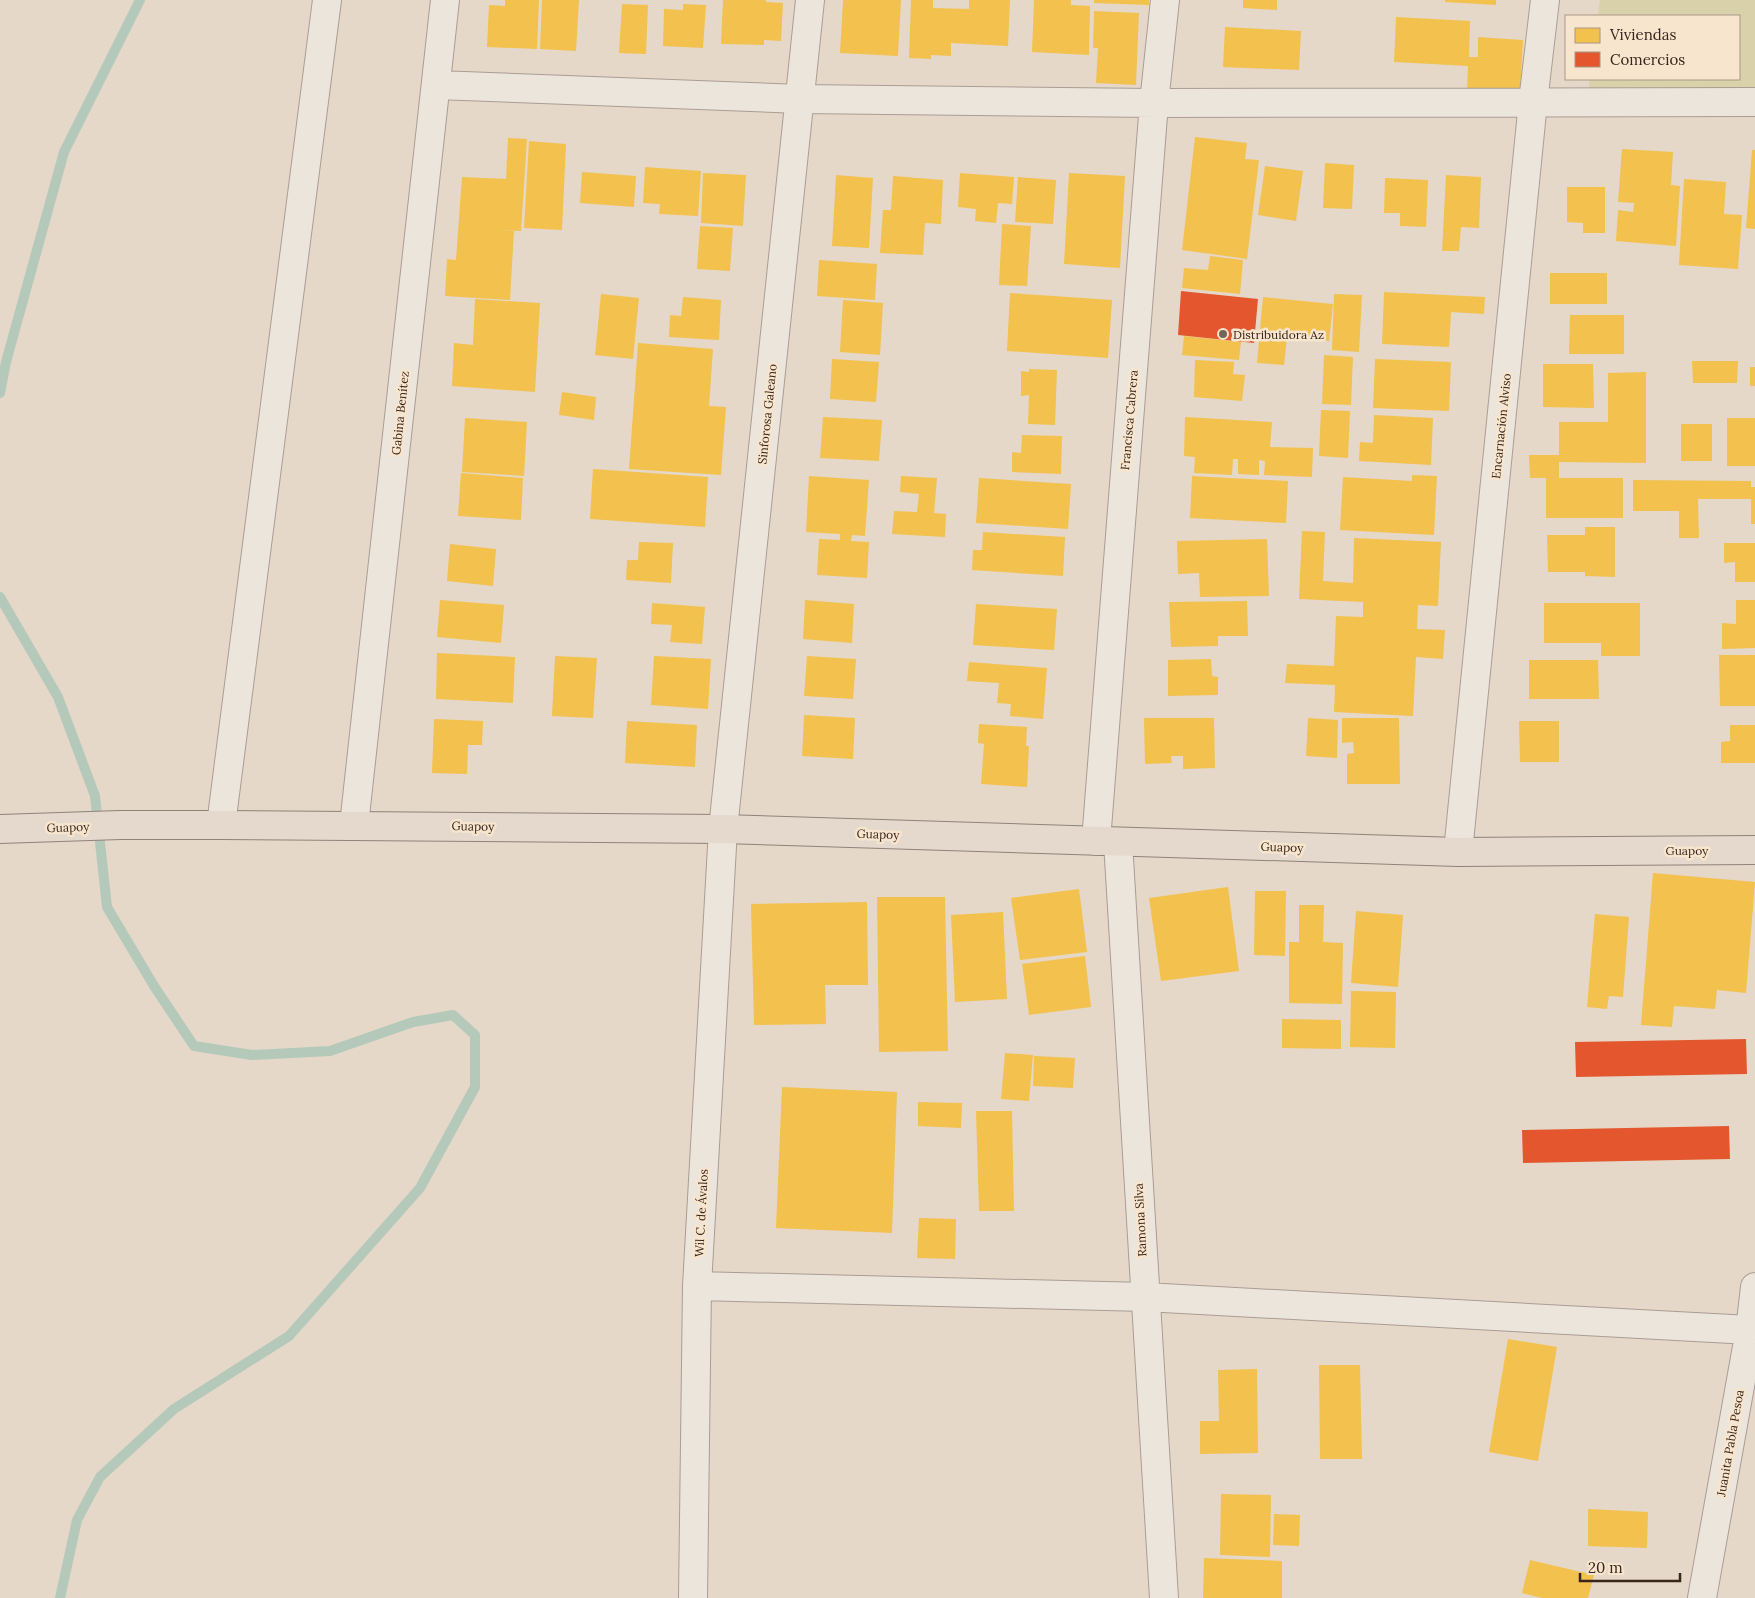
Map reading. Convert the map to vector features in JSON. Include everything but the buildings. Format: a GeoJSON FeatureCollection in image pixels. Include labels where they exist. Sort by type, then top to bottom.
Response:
{"type":"FeatureCollection","features":[{"type":"Feature","properties":{"kind":"main road","name":"Guapoy"},"geometry":{"type":"LineString","coordinates":[[0,829],[221,825],[723,829],[1458,852],[1755,850]]}},
{"type":"Feature","properties":{"kind":"street"},"geometry":{"type":"LineString","coordinates":[[221,825],[327,0]]}},
{"type":"Feature","properties":{"kind":"street","name":"Gabina Benítez"},"geometry":{"type":"LineString","coordinates":[[354,825],[445,0]]}},
{"type":"Feature","properties":{"kind":"street","name":"Sinforosa Galeano"},"geometry":{"type":"LineString","coordinates":[[723,829],[810,0]]}},
{"type":"Feature","properties":{"kind":"street","name":"Francisca Cabrera"},"geometry":{"type":"LineString","coordinates":[[1107,841],[1154,102],[1165,0]]}},
{"type":"Feature","properties":{"kind":"street","name":"Encarnación Alviso"},"geometry":{"type":"LineString","coordinates":[[1458,852],[1533,102],[1545,0]]}},
{"type":"Feature","properties":{"kind":"street"},"geometry":{"type":"LineString","coordinates":[[437,85],[800,98],[1154,102],[1755,102]]}},
{"type":"Feature","properties":{"kind":"street","name":"Wil C. de Ávalos"},"geometry":{"type":"LineString","coordinates":[[693,1598],[697,1286],[723,829]]}},
{"type":"Feature","properties":{"kind":"street","name":"Ramona Silva"},"geometry":{"type":"LineString","coordinates":[[1107,841],[1145,1297],[1164,1598]]}},
{"type":"Feature","properties":{"kind":"street"},"geometry":{"type":"LineString","coordinates":[[697,1286],[1145,1297],[1750,1330]]}},
{"type":"Feature","properties":{"kind":"street","name":"Juanita Pabla Pesoa"},"geometry":{"type":"LineString","coordinates":[[1702,1598],[1750,1330],[1755,1287]]}},
{"type":"Feature","properties":{"kind":"shaded area"},"geometry":{"type":"Polygon","coordinates":[[[1600,0],[1755,0],[1755,109],[1586,107],[1590,80],[1740,80],[1740,15],[1598,15],[1600,0]]]}},
{"type":"Feature","properties":{"kind":"waterway"},"geometry":{"type":"LineString","coordinates":[[0,393],[6,362],[64,152],[140,0]]}},
{"type":"Feature","properties":{"kind":"waterway"},"geometry":{"type":"LineString","coordinates":[[0,597],[58,697],[95,796],[107,907],[154,986],[194,1046],[252,1055],[330,1051],[413,1022],[453,1015],[475,1035],[475,1087],[420,1188],[289,1336],[174,1409],[100,1477],[77,1520],[60,1598]]}},
{"type":"Feature","properties":{"kind":"place","name":"Distribuidora Az"},"geometry":{"type":"Point","coordinates":[1223,334]}}]}
